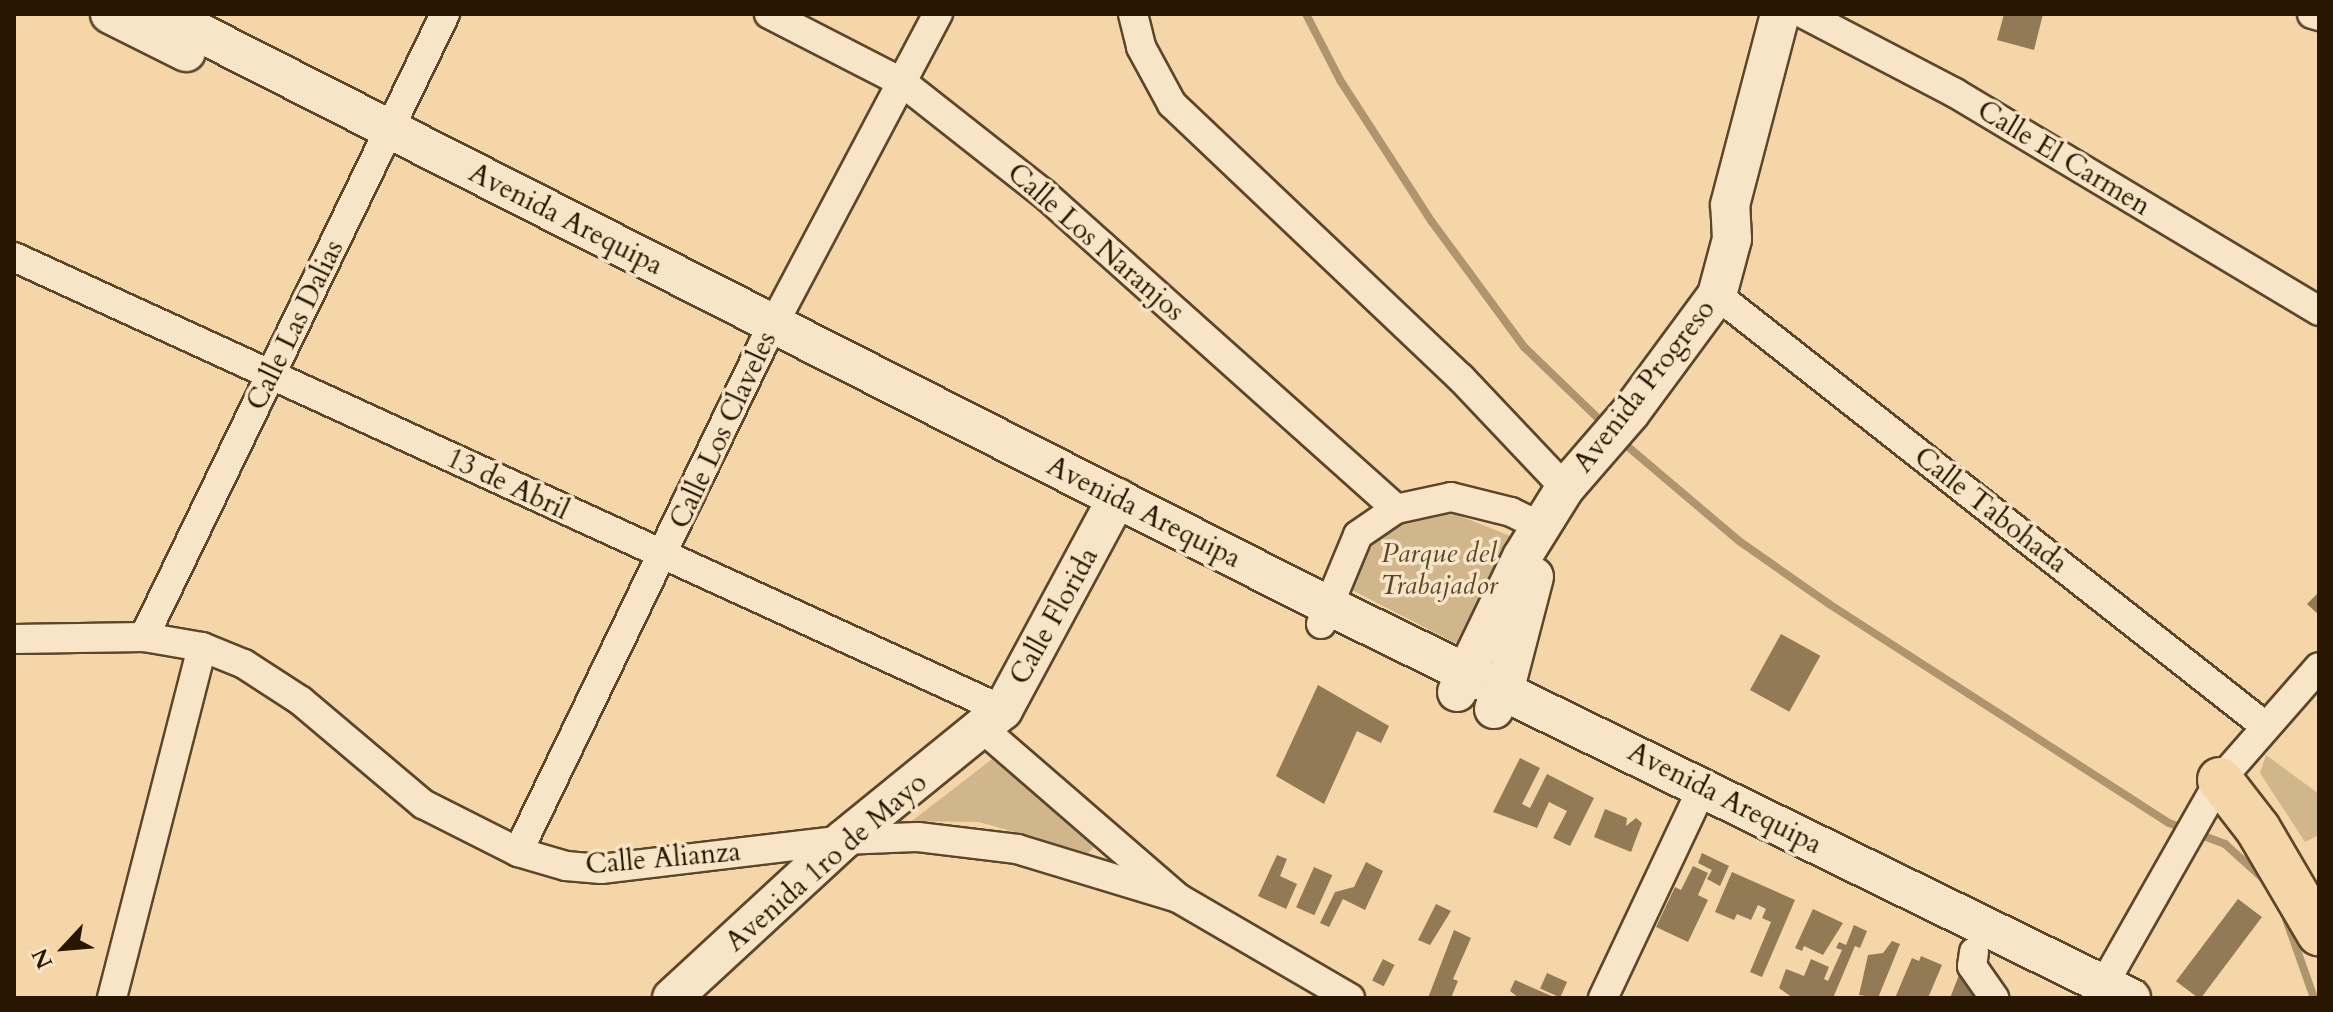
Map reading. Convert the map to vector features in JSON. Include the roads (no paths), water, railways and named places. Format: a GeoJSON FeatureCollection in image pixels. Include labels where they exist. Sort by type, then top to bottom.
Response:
{"type":"FeatureCollection","features":[{"type":"Feature","properties":{"kind":"main road","name":"Avenida Arequipa"},"geometry":{"type":"LineString","coordinates":[[110,14],[384,140],[1324,614],[2099,995]]}},
{"type":"Feature","properties":{"kind":"main road","name":"Avenida Arequipa"},"geometry":{"type":"LineString","coordinates":[[163,14],[384,140]]}},
{"type":"Feature","properties":{"kind":"main road","name":"Avenida Progreso"},"geometry":{"type":"LineString","coordinates":[[1732,239],[1730,205],[1780,14]]}},
{"type":"Feature","properties":{"kind":"main road","name":"Avenida Progreso"},"geometry":{"type":"LineString","coordinates":[[1463,681],[1568,483],[1630,413],[1717,295],[1732,239],[1749,213],[1803,14]]}},
{"type":"Feature","properties":{"kind":"main road","name":"Calle Florida"},"geometry":{"type":"LineString","coordinates":[[993,720],[1112,508]]}},
{"type":"Feature","properties":{"kind":"main road","name":"Avenida Progreso"},"geometry":{"type":"LineString","coordinates":[[1499,699],[1539,558],[1542,527]]}},
{"type":"Feature","properties":{"kind":"main road","name":"Avenida 1ro de Mayo"},"geometry":{"type":"LineString","coordinates":[[672,998],[843,840],[993,720]]}},
{"type":"Feature","properties":{"kind":"main road"},"geometry":{"type":"LineString","coordinates":[[2210,797],[2258,829],[2319,933]]}},
{"type":"Feature","properties":{"kind":"main road","name":"Avenida Arequipa"},"geometry":{"type":"LineString","coordinates":[[1698,798],[1974,952],[2099,995]]}},
{"type":"Feature","properties":{"kind":"street","name":"Calle Las Dalias"},"geometry":{"type":"LineString","coordinates":[[144,637],[445,14]]}},
{"type":"Feature","properties":{"kind":"street","name":"Calle Los Naranjos"},"geometry":{"type":"LineString","coordinates":[[769,14],[903,83],[1043,193],[1396,509]]}},
{"type":"Feature","properties":{"kind":"street","name":"Calle Los Claveles"},"geometry":{"type":"LineString","coordinates":[[518,852],[768,334],[938,14]]}},
{"type":"Feature","properties":{"kind":"street"},"geometry":{"type":"LineString","coordinates":[[1133,14],[1141,47],[1172,104],[1568,483]]}},
{"type":"Feature","properties":{"kind":"street","name":"Calle El Carmen"},"geometry":{"type":"LineString","coordinates":[[1803,14],[1931,79],[2319,311]]}},
{"type":"Feature","properties":{"kind":"street"},"geometry":{"type":"LineString","coordinates":[[2312,14],[2319,16]]}},
{"type":"Feature","properties":{"kind":"street","name":"13 de Abril"},"geometry":{"type":"LineString","coordinates":[[14,257],[664,555],[993,720]]}},
{"type":"Feature","properties":{"kind":"street","name":"Calle Tabohada"},"geometry":{"type":"LineString","coordinates":[[1717,295],[2265,726]]}},
{"type":"Feature","properties":{"kind":"street"},"geometry":{"type":"LineString","coordinates":[[1324,614],[1358,535],[1396,509],[1451,497],[1511,512],[1542,527]]}},
{"type":"Feature","properties":{"kind":"street","name":"Calle Alianza"},"geometry":{"type":"LineString","coordinates":[[14,639],[144,637],[202,647],[244,664],[301,701],[423,804],[518,852],[601,869],[843,840],[918,837],[1017,849],[1178,898]]}},
{"type":"Feature","properties":{"kind":"street"},"geometry":{"type":"LineString","coordinates":[[112,998],[202,647]]}},
{"type":"Feature","properties":{"kind":"street"},"geometry":{"type":"LineString","coordinates":[[2099,995],[2167,868],[2210,797],[2265,726],[2319,667]]}},
{"type":"Feature","properties":{"kind":"street","name":"Calle Alianza"},"geometry":{"type":"LineString","coordinates":[[993,720],[1178,898],[1336,995]]}},
{"type":"Feature","properties":{"kind":"street"},"geometry":{"type":"LineString","coordinates":[[1603,998],[1698,798]]}},
{"type":"Feature","properties":{"kind":"street"},"geometry":{"type":"LineString","coordinates":[[1974,952],[1972,966],[1994,998]]}},
{"type":"Feature","properties":{"kind":"waterway"},"geometry":{"type":"LineString","coordinates":[[1306,14],[1340,80],[1432,222],[1524,347],[1605,425]]}},
{"type":"Feature","properties":{"kind":"waterway"},"geometry":{"type":"LineString","coordinates":[[1620,440],[1739,541],[1829,604],[2169,823],[2225,844],[2267,882]]}},
{"type":"Feature","properties":{"kind":"waterway"},"geometry":{"type":"LineString","coordinates":[[2286,919],[2314,998]]}},
{"type":"Feature","properties":{"kind":"park label","name":"Parque del Trabajador"},"geometry":{"type":"Point","coordinates":[1439,569]}}]}
